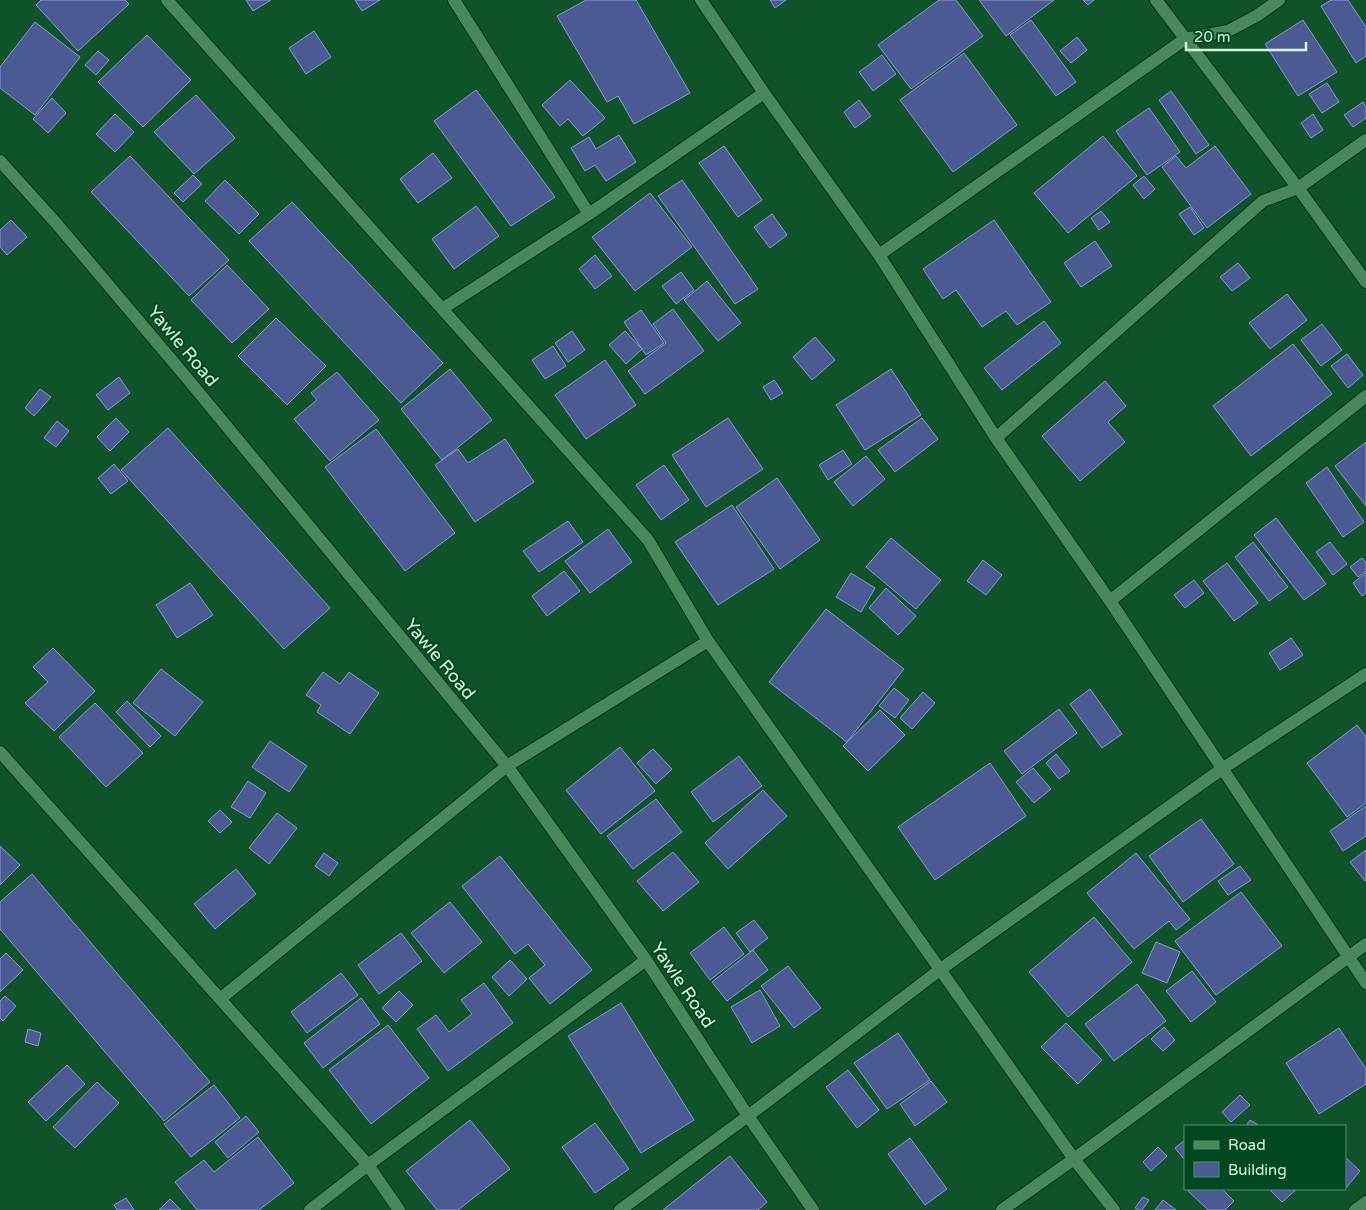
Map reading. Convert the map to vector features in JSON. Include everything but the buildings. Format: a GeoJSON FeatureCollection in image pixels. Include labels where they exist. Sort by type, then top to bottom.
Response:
{"type":"FeatureCollection","features":[{"type":"Feature","properties":{"kind":"street"},"geometry":{"type":"LineString","coordinates":[[167,0],[648,540],[708,640],[1074,1159],[1114,1210]]}},
{"type":"Feature","properties":{"kind":"street"},"geometry":{"type":"LineString","coordinates":[[454,0],[589,214]]}},
{"type":"Feature","properties":{"kind":"street"},"geometry":{"type":"LineString","coordinates":[[702,0],[764,93],[879,255],[996,438],[1110,601],[1366,983]]}},
{"type":"Feature","properties":{"kind":"street"},"geometry":{"type":"LineString","coordinates":[[1156,0],[1298,188],[1366,282]]}},
{"type":"Feature","properties":{"kind":"street"},"geometry":{"type":"LineString","coordinates":[[879,255],[1185,39],[1228,31],[1258,15],[1279,0]]}},
{"type":"Feature","properties":{"kind":"street"},"geometry":{"type":"LineString","coordinates":[[442,309],[589,214],[764,93]]}},
{"type":"Feature","properties":{"kind":"street"},"geometry":{"type":"LineString","coordinates":[[996,438],[1263,201],[1298,188],[1366,140]]}},
{"type":"Feature","properties":{"kind":"street","name":"Yawle Road"},"geometry":{"type":"LineString","coordinates":[[0,161],[56,223],[186,377],[507,766],[646,960],[748,1116],[813,1210]]}},
{"type":"Feature","properties":{"kind":"street"},"geometry":{"type":"LineString","coordinates":[[1110,601],[1366,396]]}},
{"type":"Feature","properties":{"kind":"street"},"geometry":{"type":"LineString","coordinates":[[220,999],[507,766],[708,640]]}},
{"type":"Feature","properties":{"kind":"street"},"geometry":{"type":"LineString","coordinates":[[620,1210],[748,1116],[941,969],[1222,769],[1366,674]]}},
{"type":"Feature","properties":{"kind":"street"},"geometry":{"type":"LineString","coordinates":[[0,752],[368,1166],[399,1210]]}},
{"type":"Feature","properties":{"kind":"street"},"geometry":{"type":"LineString","coordinates":[[1002,1210],[1366,944]]}},
{"type":"Feature","properties":{"kind":"street"},"geometry":{"type":"LineString","coordinates":[[310,1210],[646,960]]}},
{"type":"Feature","properties":{"kind":"street"},"geometry":{"type":"LineString","coordinates":[[1355,1210],[1366,1202]]}}]}
